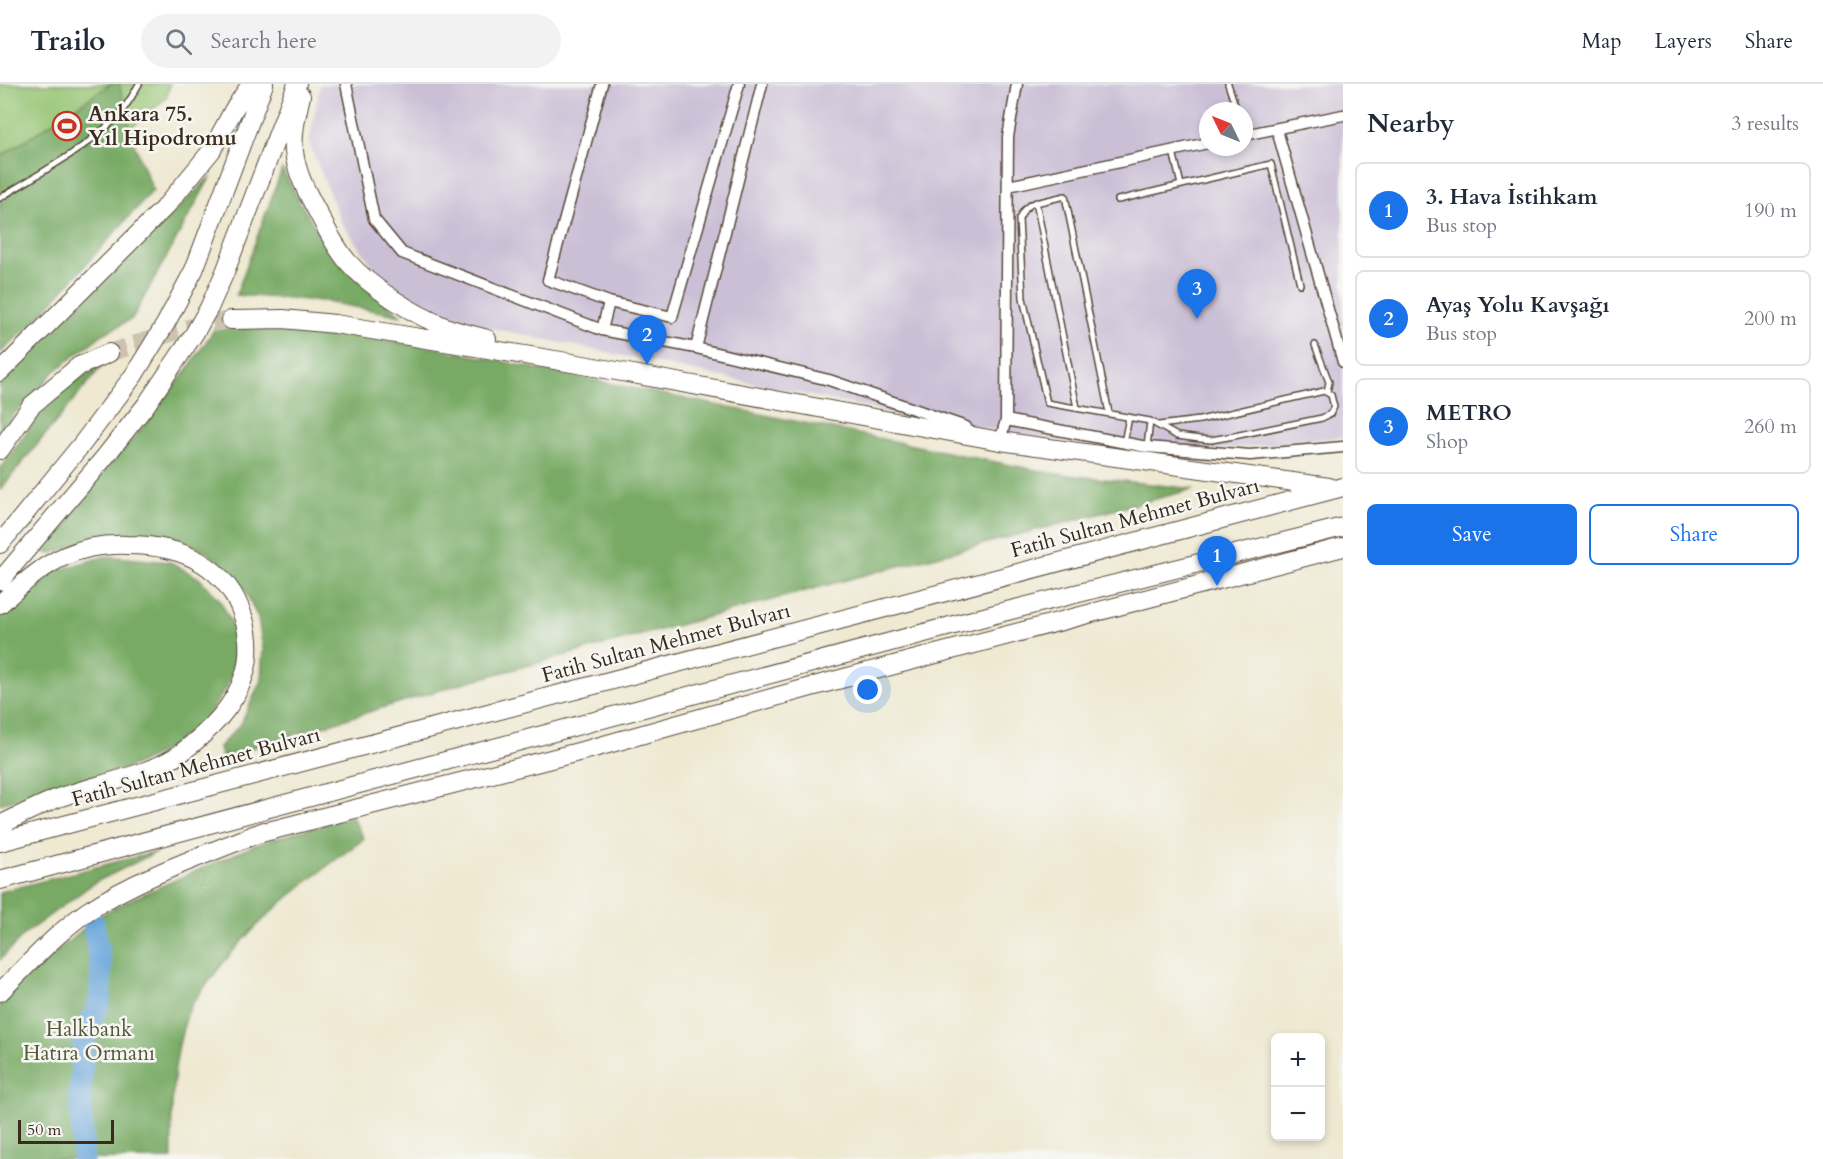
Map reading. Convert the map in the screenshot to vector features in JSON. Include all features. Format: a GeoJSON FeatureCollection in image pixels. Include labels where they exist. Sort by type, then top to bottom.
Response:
{"type":"FeatureCollection","features":[{"type":"Feature","properties":{"kind":"highway"},"geometry":{"type":"LineString","coordinates":[[0,372],[158,214],[184,185],[212,150],[234,109],[251,84]]}},
{"type":"Feature","properties":{"kind":"highway"},"geometry":{"type":"LineString","coordinates":[[0,544],[82,444],[134,375],[166,324],[194,270],[264,84]]}},
{"type":"Feature","properties":{"kind":"highway"},"geometry":{"type":"LineString","coordinates":[[0,581],[104,459],[146,405],[195,334],[225,272],[297,84]]}},
{"type":"Feature","properties":{"kind":"highway"},"geometry":{"type":"LineString","coordinates":[[304,84],[294,137],[297,169],[328,233],[348,262],[405,307],[444,327],[567,362]]}},
{"type":"Feature","properties":{"kind":"highway"},"geometry":{"type":"LineString","coordinates":[[231,320],[283,319],[336,324],[1001,438],[1340,488]]}},
{"type":"Feature","properties":{"kind":"highway"},"geometry":{"type":"LineString","coordinates":[[0,450],[31,406],[79,366],[109,353]]}},
{"type":"Feature","properties":{"kind":"highway","name":"Fatih Sultan Mehmet Bulvarı"},"geometry":{"type":"LineString","coordinates":[[0,842],[1340,488]]}},
{"type":"Feature","properties":{"kind":"highway"},"geometry":{"type":"LineString","coordinates":[[0,880],[999,614],[1341,529]]}},
{"type":"Feature","properties":{"kind":"highway"},"geometry":{"type":"LineString","coordinates":[[0,604],[48,565],[67,555],[100,546],[144,544],[162,547],[180,552],[204,565],[222,579],[238,601],[246,626],[248,651],[246,672],[226,711],[179,754],[154,767],[56,799],[0,825]]}},
{"type":"Feature","properties":{"kind":"highway"},"geometry":{"type":"LineString","coordinates":[[253,835],[590,749],[828,682],[1343,547]]}},
{"type":"Feature","properties":{"kind":"highway"},"geometry":{"type":"LineString","coordinates":[[0,992],[86,913],[112,897],[190,861],[303,814],[406,785],[470,756]]}},
{"type":"Feature","properties":{"kind":"street"},"geometry":{"type":"LineString","coordinates":[[346,84],[374,219],[402,253],[602,330],[696,348],[829,380],[1001,438],[1006,420],[1008,137],[1017,84]]}},
{"type":"Feature","properties":{"kind":"street"},"geometry":{"type":"LineString","coordinates":[[602,84],[548,280],[609,302],[672,317],[739,84]]}},
{"type":"Feature","properties":{"kind":"street"},"geometry":{"type":"LineString","coordinates":[[696,348],[762,84]]}},
{"type":"Feature","properties":{"kind":"street"},"geometry":{"type":"LineString","coordinates":[[1253,133],[1343,116]]}},
{"type":"Feature","properties":{"kind":"street"},"geometry":{"type":"LineString","coordinates":[[1277,130],[1343,362]]}},
{"type":"Feature","properties":{"kind":"street"},"geometry":{"type":"LineString","coordinates":[[1008,186],[1199,145]]}},
{"type":"Feature","properties":{"kind":"street"},"geometry":{"type":"LineString","coordinates":[[602,330],[609,302]]}},
{"type":"Feature","properties":{"kind":"street"},"geometry":{"type":"LineString","coordinates":[[1006,420],[1147,447],[1250,455],[1343,447]]}},
{"type":"Feature","properties":{"kind":"lane"},"geometry":{"type":"LineString","coordinates":[[0,198],[80,149],[114,121],[139,84]]}},
{"type":"Feature","properties":{"kind":"lane"},"geometry":{"type":"LineString","coordinates":[[1228,84],[1234,102]]}},
{"type":"Feature","properties":{"kind":"lane"},"geometry":{"type":"LineString","coordinates":[[1173,151],[1181,185]]}},
{"type":"Feature","properties":{"kind":"lane"},"geometry":{"type":"LineString","coordinates":[[1118,200],[1270,164],[1300,284]]}},
{"type":"Feature","properties":{"kind":"lane"},"geometry":{"type":"LineString","coordinates":[[1109,413],[1065,196],[1036,202],[1024,210],[1019,219],[1023,298],[1047,403],[1150,421],[1177,436],[1211,440],[1327,416],[1334,407],[1331,395],[1327,392],[1320,392],[1200,420],[1159,425]]}},
{"type":"Feature","properties":{"kind":"lane"},"geometry":{"type":"LineString","coordinates":[[1036,202],[1077,408]]}},
{"type":"Feature","properties":{"kind":"lane"},"geometry":{"type":"LineString","coordinates":[[1315,345],[1329,382],[1327,392]]}},
{"type":"Feature","properties":{"kind":"lane"},"geometry":{"type":"LineString","coordinates":[[1124,443],[1129,417]]}},
{"type":"Feature","properties":{"kind":"lane"},"geometry":{"type":"LineString","coordinates":[[1147,447],[1150,421]]}},
{"type":"Feature","properties":{"kind":"shaded area"},"geometry":{"type":"Polygon","coordinates":[[[320,84],[1343,84],[1343,437],[1157,456],[902,415],[491,328],[430,309],[382,279],[341,222],[309,143],[320,84]]]}},
{"type":"Feature","properties":{"kind":"green space","name":"Ankara 75. Yıl Hipodromu"},"geometry":{"type":"Polygon","coordinates":[[[0,84],[170,84],[166,98],[102,153],[0,210],[0,84]]]}},
{"type":"Feature","properties":{"kind":"green space"},"geometry":{"type":"Polygon","coordinates":[[[111,84],[119,84],[135,146],[153,190],[34,322],[0,353],[0,157],[111,84]]]}},
{"type":"Feature","properties":{"kind":"green space"},"geometry":{"type":"Polygon","coordinates":[[[282,169],[312,223],[335,254],[367,287],[402,316],[324,301],[236,295],[282,169]]]}},
{"type":"Feature","properties":{"kind":"green space"},"geometry":{"type":"Polygon","coordinates":[[[211,176],[132,319],[103,334],[55,371],[14,414],[0,435],[0,382],[211,176]]]}},
{"type":"Feature","properties":{"kind":"green space"},"geometry":{"type":"Polygon","coordinates":[[[216,327],[354,334],[441,349],[1050,473],[1194,489],[470,681],[221,757],[219,747],[241,724],[261,680],[263,649],[258,618],[243,586],[204,550],[171,537],[106,536],[49,554],[39,547],[143,427],[187,370],[216,327]]]}},
{"type":"Feature","properties":{"kind":"green space"},"geometry":{"type":"Polygon","coordinates":[[[105,362],[0,490],[0,469],[33,423],[68,386],[105,362]]]}},
{"type":"Feature","properties":{"kind":"green space"},"geometry":{"type":"Polygon","coordinates":[[[106,556],[170,562],[199,578],[220,600],[234,629],[235,658],[227,687],[203,723],[162,752],[133,766],[0,804],[0,615],[52,572],[106,556]]]}},
{"type":"Feature","properties":{"kind":"green space","name":"Halkbank Hatıra Ormanı"},"geometry":{"type":"Polygon","coordinates":[[[352,816],[364,839],[322,870],[262,921],[226,959],[191,1006],[183,1028],[175,1065],[172,1159],[0,1159],[0,1002],[26,977],[99,916],[132,899],[260,843],[352,816]]]}},
{"type":"Feature","properties":{"kind":"green space"},"geometry":{"type":"Polygon","coordinates":[[[158,851],[94,883],[27,932],[0,960],[0,892],[158,851]]]}},
{"type":"Feature","properties":{"kind":"waterway"},"geometry":{"type":"LineString","coordinates":[[83,1159],[80,1089],[84,1039],[100,1000],[101,966],[93,922]]}},
{"type":"Feature","properties":{"kind":"tunnel"},"geometry":{"type":"LineString","coordinates":[[109,353],[183,329],[231,320]]}},
{"type":"Feature","properties":{"kind":"place","name":"Ankara 75. Yıl Hipodromu"},"geometry":{"type":"Point","coordinates":[67,126]}},
{"type":"Feature","properties":{"kind":"place","name":"METRO"},"geometry":{"type":"Point","coordinates":[1197,319]}},
{"type":"Feature","properties":{"kind":"place","name":"Ayaş Yolu Kavşağı"},"geometry":{"type":"Point","coordinates":[647,365]}},
{"type":"Feature","properties":{"kind":"place","name":"3. Hava İstihkam"},"geometry":{"type":"Point","coordinates":[1217,586]}}]}
